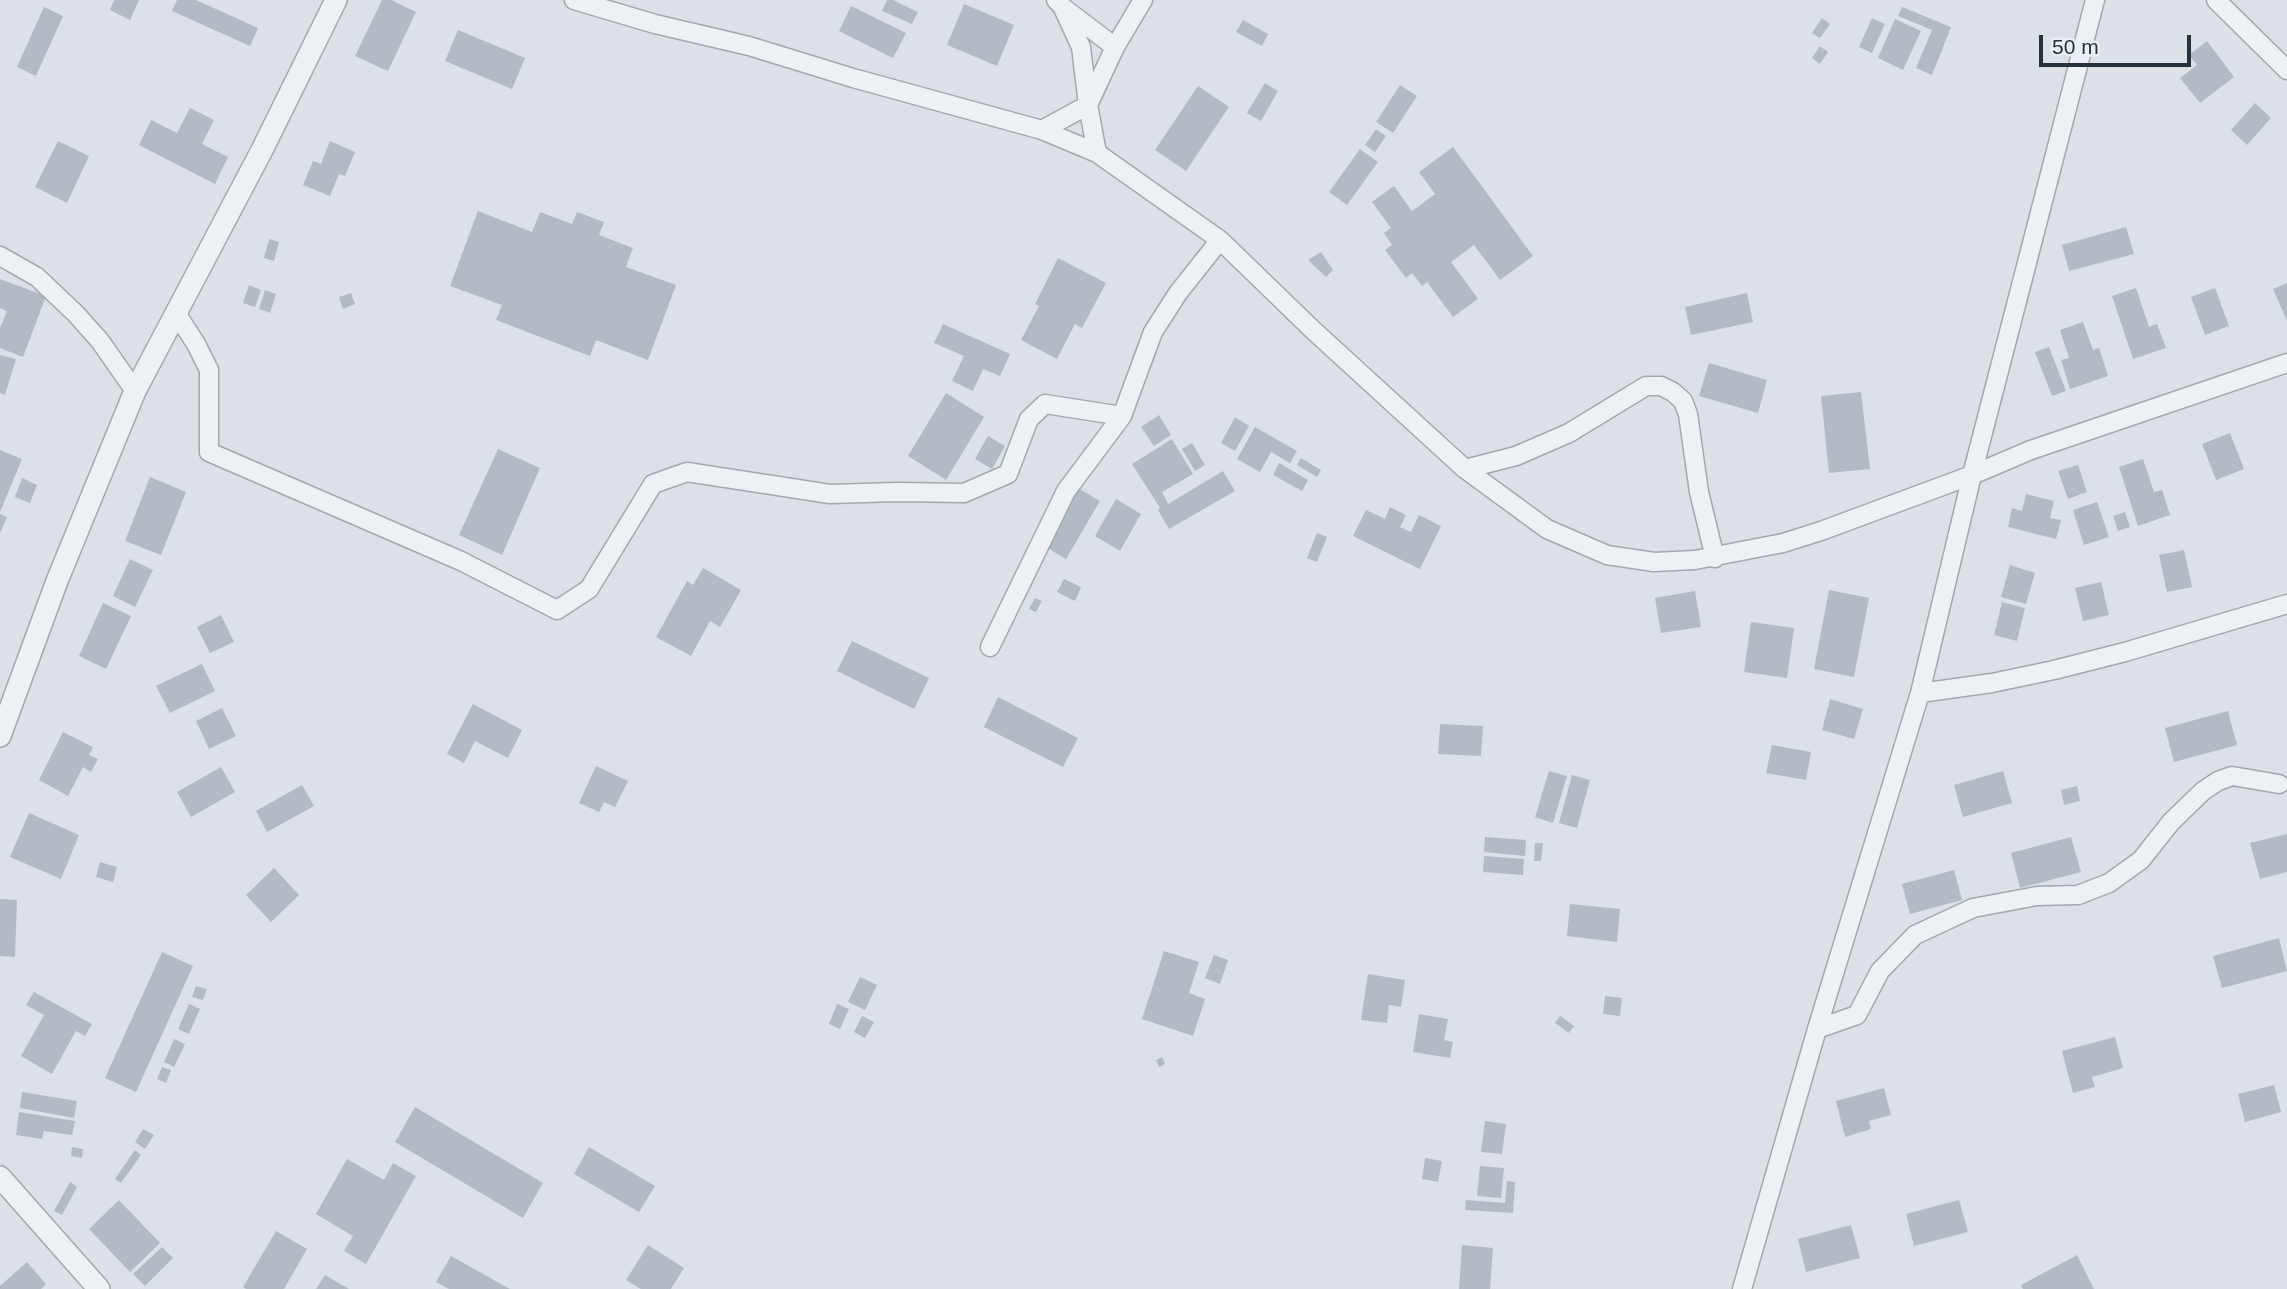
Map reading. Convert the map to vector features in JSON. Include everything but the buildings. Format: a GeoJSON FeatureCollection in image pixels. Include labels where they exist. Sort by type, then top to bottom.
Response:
{"type":"FeatureCollection","features":[{"type":"Feature","properties":{"kind":"street"},"geometry":{"type":"LineString","coordinates":[[0,736],[57,581],[135,391],[262,150],[336,0]]}},
{"type":"Feature","properties":{"kind":"street"},"geometry":{"type":"LineString","coordinates":[[574,0],[655,24],[749,46],[1042,130],[1097,153],[1220,240],[1465,470],[1547,529],[1607,555],[1654,562],[1715,558],[1783,543],[1972,475],[2031,450],[2287,363]]}},
{"type":"Feature","properties":{"kind":"street"},"geometry":{"type":"LineString","coordinates":[[1042,130],[1088,105],[1115,47],[1143,0]]}},
{"type":"Feature","properties":{"kind":"street"},"geometry":{"type":"LineString","coordinates":[[1742,1289],[1817,1029],[1920,693],[1972,475],[2095,0]]}},
{"type":"Feature","properties":{"kind":"street"},"geometry":{"type":"LineString","coordinates":[[2216,0],[2287,70]]}},
{"type":"Feature","properties":{"kind":"street"},"geometry":{"type":"LineString","coordinates":[[1059,3],[1081,47],[1097,153]]}},
{"type":"Feature","properties":{"kind":"street"},"geometry":{"type":"LineString","coordinates":[[1059,3],[1115,47]]}},
{"type":"Feature","properties":{"kind":"street"},"geometry":{"type":"LineString","coordinates":[[990,647],[1066,491],[1122,416],[1153,332],[1178,293],[1220,240]]}},
{"type":"Feature","properties":{"kind":"street"},"geometry":{"type":"LineString","coordinates":[[0,256],[37,277],[76,314],[100,341],[135,391]]}},
{"type":"Feature","properties":{"kind":"street"},"geometry":{"type":"LineString","coordinates":[[176,313],[209,370],[209,452],[461,561],[557,610],[589,590],[653,484],[687,472],[830,494],[964,493],[1008,474],[1029,419],[1045,404],[1122,416]]}},
{"type":"Feature","properties":{"kind":"street"},"geometry":{"type":"LineString","coordinates":[[1465,470],[1516,456],[1569,433],[1646,386],[1661,386],[1683,401],[1688,414],[1699,492],[1715,558]]}},
{"type":"Feature","properties":{"kind":"street"},"geometry":{"type":"LineString","coordinates":[[1920,693],[1992,683],[2054,670],[2287,604]]}},
{"type":"Feature","properties":{"kind":"street"},"geometry":{"type":"LineString","coordinates":[[1817,1029],[1857,1015],[1880,971],[1915,935],[1973,908],[2037,896],[2078,895],[2109,883],[2141,860],[2171,822],[2203,791],[2218,781],[2232,776],[2280,784]]}},
{"type":"Feature","properties":{"kind":"street"},"geometry":{"type":"LineString","coordinates":[[0,1177],[99,1289]]}}]}
